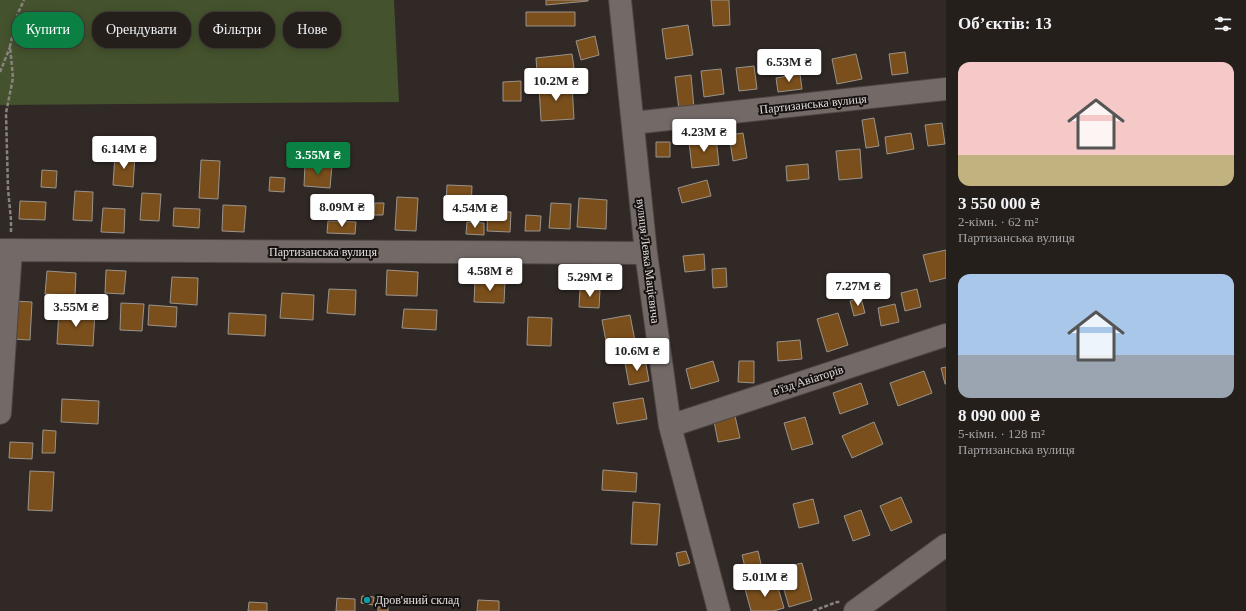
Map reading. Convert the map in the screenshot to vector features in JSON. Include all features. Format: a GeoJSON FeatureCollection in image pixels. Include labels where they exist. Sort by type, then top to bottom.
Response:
{"type":"FeatureCollection","features":[{"type":"Feature","properties":{"kind":"street","name":"вулиця Левка Мацієвича"},"geometry":{"type":"LineString","coordinates":[[620,0],[646,253],[670,426],[719,611]]}},
{"type":"Feature","properties":{"kind":"street","name":"Партизанська вулиця"},"geometry":{"type":"LineString","coordinates":[[633,123],[946,89]]}},
{"type":"Feature","properties":{"kind":"street","name":"Партизанська вулиця"},"geometry":{"type":"LineString","coordinates":[[6,250],[646,253]]}},
{"type":"Feature","properties":{"kind":"street"},"geometry":{"type":"LineString","coordinates":[[0,413],[6,250]]}},
{"type":"Feature","properties":{"kind":"street","name":"в'їзд Авіаторів"},"geometry":{"type":"LineString","coordinates":[[670,426],[946,335]]}},
{"type":"Feature","properties":{"kind":"street"},"geometry":{"type":"LineString","coordinates":[[855,611],[946,545]]}},
{"type":"Feature","properties":{"kind":"path"},"geometry":{"type":"LineString","coordinates":[[0,72],[10,46],[18,13],[24,0]]}},
{"type":"Feature","properties":{"kind":"path"},"geometry":{"type":"LineString","coordinates":[[6,250],[11,220],[8,189],[6,113],[13,78],[10,46]]}},
{"type":"Feature","properties":{"kind":"green space"},"geometry":{"type":"Polygon","coordinates":[[[0,0],[394,0],[399,102],[0,105],[0,0]]]}},
{"type":"Feature","properties":{"kind":"building"},"geometry":{"type":"Polygon","coordinates":[[[546,0],[588,0],[588,1],[546,5],[546,0]]]}},
{"type":"Feature","properties":{"kind":"building"},"geometry":{"type":"Polygon","coordinates":[[[711,0],[729,0],[730,25],[713,26],[711,0]]]}},
{"type":"Feature","properties":{"kind":"building"},"geometry":{"type":"Polygon","coordinates":[[[526,12],[575,12],[575,26],[526,26],[526,12]]]}},
{"type":"Feature","properties":{"kind":"building"},"geometry":{"type":"Polygon","coordinates":[[[688,25],[693,55],[666,59],[662,29],[688,25]]]}},
{"type":"Feature","properties":{"kind":"building"},"geometry":{"type":"Polygon","coordinates":[[[595,36],[599,55],[581,60],[576,41],[595,36]]]}},
{"type":"Feature","properties":{"kind":"building"},"geometry":{"type":"Polygon","coordinates":[[[905,52],[908,73],[892,75],[889,54],[905,52]]]}},
{"type":"Feature","properties":{"kind":"building"},"geometry":{"type":"Polygon","coordinates":[[[572,54],[574,68],[537,72],[536,58],[572,54]]]}},
{"type":"Feature","properties":{"kind":"building"},"geometry":{"type":"Polygon","coordinates":[[[856,54],[862,79],[837,84],[832,59],[856,54]]]}},
{"type":"Feature","properties":{"kind":"building"},"geometry":{"type":"Polygon","coordinates":[[[754,66],[757,89],[739,91],[736,68],[754,66]]]}},
{"type":"Feature","properties":{"kind":"building"},"geometry":{"type":"Polygon","coordinates":[[[721,69],[724,94],[704,97],[701,71],[721,69]]]}},
{"type":"Feature","properties":{"kind":"building"},"geometry":{"type":"Polygon","coordinates":[[[800,74],[802,89],[778,92],[776,78],[800,74]]]}},
{"type":"Feature","properties":{"kind":"building"},"geometry":{"type":"Polygon","coordinates":[[[691,75],[694,108],[679,110],[675,77],[691,75]]]}},
{"type":"Feature","properties":{"kind":"building"},"geometry":{"type":"Polygon","coordinates":[[[521,81],[521,101],[503,101],[503,82],[521,81]]]}},
{"type":"Feature","properties":{"kind":"building"},"geometry":{"type":"Polygon","coordinates":[[[572,84],[574,119],[541,121],[539,86],[572,84]]]}},
{"type":"Feature","properties":{"kind":"building"},"geometry":{"type":"Polygon","coordinates":[[[874,118],[879,146],[866,148],[862,120],[874,118]]]}},
{"type":"Feature","properties":{"kind":"building"},"geometry":{"type":"Polygon","coordinates":[[[942,123],[945,144],[928,146],[925,125],[942,123]]]}},
{"type":"Feature","properties":{"kind":"building"},"geometry":{"type":"Polygon","coordinates":[[[743,133],[747,158],[733,161],[729,135],[743,133]]]}},
{"type":"Feature","properties":{"kind":"building"},"geometry":{"type":"Polygon","coordinates":[[[911,133],[914,149],[887,154],[885,137],[911,133]]]}},
{"type":"Feature","properties":{"kind":"building"},"geometry":{"type":"Polygon","coordinates":[[[716,138],[719,165],[692,168],[689,142],[716,138]]]}},
{"type":"Feature","properties":{"kind":"building"},"geometry":{"type":"Polygon","coordinates":[[[656,142],[670,142],[670,157],[656,157],[656,142]]]}},
{"type":"Feature","properties":{"kind":"building"},"geometry":{"type":"Polygon","coordinates":[[[860,149],[862,178],[839,180],[836,151],[860,149]]]}},
{"type":"Feature","properties":{"kind":"building"},"geometry":{"type":"Polygon","coordinates":[[[115,154],[135,155],[133,187],[113,185],[115,154]]]}},
{"type":"Feature","properties":{"kind":"building"},"geometry":{"type":"Polygon","coordinates":[[[201,160],[220,161],[218,199],[199,198],[201,160]]]}},
{"type":"Feature","properties":{"kind":"building"},"geometry":{"type":"Polygon","coordinates":[[[305,164],[332,165],[330,188],[304,186],[305,164]]]}},
{"type":"Feature","properties":{"kind":"building"},"geometry":{"type":"Polygon","coordinates":[[[808,164],[809,179],[787,181],[786,166],[808,164]]]}},
{"type":"Feature","properties":{"kind":"building"},"geometry":{"type":"Polygon","coordinates":[[[42,170],[57,171],[56,188],[41,187],[42,170]]]}},
{"type":"Feature","properties":{"kind":"building"},"geometry":{"type":"Polygon","coordinates":[[[270,177],[285,178],[284,192],[269,191],[270,177]]]}},
{"type":"Feature","properties":{"kind":"building"},"geometry":{"type":"Polygon","coordinates":[[[707,180],[711,196],[682,203],[678,188],[707,180]]]}},
{"type":"Feature","properties":{"kind":"building"},"geometry":{"type":"Polygon","coordinates":[[[447,185],[472,186],[471,209],[446,208],[447,185]]]}},
{"type":"Feature","properties":{"kind":"building"},"geometry":{"type":"Polygon","coordinates":[[[75,191],[93,192],[92,221],[73,220],[75,191]]]}},
{"type":"Feature","properties":{"kind":"building"},"geometry":{"type":"Polygon","coordinates":[[[142,193],[161,194],[159,221],[140,220],[142,193]]]}},
{"type":"Feature","properties":{"kind":"building"},"geometry":{"type":"Polygon","coordinates":[[[397,197],[418,198],[416,231],[395,230],[397,197]]]}},
{"type":"Feature","properties":{"kind":"building"},"geometry":{"type":"Polygon","coordinates":[[[579,198],[607,200],[606,229],[577,227],[579,198]]]}},
{"type":"Feature","properties":{"kind":"building"},"geometry":{"type":"Polygon","coordinates":[[[20,201],[46,202],[45,220],[19,219],[20,201]]]}},
{"type":"Feature","properties":{"kind":"building"},"geometry":{"type":"Polygon","coordinates":[[[331,201],[358,202],[358,215],[330,213],[331,201]]]}},
{"type":"Feature","properties":{"kind":"building"},"geometry":{"type":"Polygon","coordinates":[[[375,203],[384,203],[383,215],[374,215],[375,203]]]}},
{"type":"Feature","properties":{"kind":"building"},"geometry":{"type":"Polygon","coordinates":[[[551,203],[571,204],[570,229],[549,228],[551,203]]]}},
{"type":"Feature","properties":{"kind":"building"},"geometry":{"type":"Polygon","coordinates":[[[223,205],[246,206],[244,232],[222,231],[223,205]]]}},
{"type":"Feature","properties":{"kind":"building"},"geometry":{"type":"Polygon","coordinates":[[[103,208],[125,209],[124,233],[101,232],[103,208]]]}},
{"type":"Feature","properties":{"kind":"building"},"geometry":{"type":"Polygon","coordinates":[[[174,208],[200,209],[199,228],[173,226],[174,208]]]}},
{"type":"Feature","properties":{"kind":"building"},"geometry":{"type":"Polygon","coordinates":[[[488,211],[511,212],[510,232],[487,231],[488,211]]]}},
{"type":"Feature","properties":{"kind":"building"},"geometry":{"type":"Polygon","coordinates":[[[526,215],[541,216],[540,231],[525,231],[526,215]]]}},
{"type":"Feature","properties":{"kind":"building"},"geometry":{"type":"Polygon","coordinates":[[[328,221],[356,222],[355,234],[327,233],[328,221]]]}},
{"type":"Feature","properties":{"kind":"building"},"geometry":{"type":"Polygon","coordinates":[[[467,222],[484,223],[484,235],[466,234],[467,222]]]}},
{"type":"Feature","properties":{"kind":"building"},"geometry":{"type":"Polygon","coordinates":[[[946,250],[946,278],[930,282],[923,255],[946,250]]]}},
{"type":"Feature","properties":{"kind":"building"},"geometry":{"type":"Polygon","coordinates":[[[704,254],[705,270],[685,272],[683,256],[704,254]]]}},
{"type":"Feature","properties":{"kind":"building"},"geometry":{"type":"Polygon","coordinates":[[[726,268],[727,287],[713,288],[712,269],[726,268]]]}},
{"type":"Feature","properties":{"kind":"building"},"geometry":{"type":"Polygon","coordinates":[[[106,270],[126,271],[124,294],[105,293],[106,270]]]}},
{"type":"Feature","properties":{"kind":"building"},"geometry":{"type":"Polygon","coordinates":[[[387,270],[418,272],[417,296],[386,295],[387,270]]]}},
{"type":"Feature","properties":{"kind":"building"},"geometry":{"type":"Polygon","coordinates":[[[47,271],[76,273],[75,295],[45,294],[47,271]]]}},
{"type":"Feature","properties":{"kind":"building"},"geometry":{"type":"Polygon","coordinates":[[[172,277],[198,278],[197,305],[170,303],[172,277]]]}},
{"type":"Feature","properties":{"kind":"building"},"geometry":{"type":"Polygon","coordinates":[[[475,281],[505,282],[504,303],[474,302],[475,281]]]}},
{"type":"Feature","properties":{"kind":"building"},"geometry":{"type":"Polygon","coordinates":[[[329,289],[356,290],[355,315],[327,313],[329,289]]]}},
{"type":"Feature","properties":{"kind":"building"},"geometry":{"type":"Polygon","coordinates":[[[580,289],[600,290],[599,308],[579,307],[580,289]]]}},
{"type":"Feature","properties":{"kind":"building"},"geometry":{"type":"Polygon","coordinates":[[[917,289],[921,307],[905,311],[901,293],[917,289]]]}},
{"type":"Feature","properties":{"kind":"building"},"geometry":{"type":"Polygon","coordinates":[[[282,293],[314,295],[313,320],[280,318],[282,293]]]}},
{"type":"Feature","properties":{"kind":"building"},"geometry":{"type":"Polygon","coordinates":[[[861,298],[865,313],[854,316],[850,301],[861,298]]]}},
{"type":"Feature","properties":{"kind":"building"},"geometry":{"type":"Polygon","coordinates":[[[14,301],[32,302],[30,340],[12,339],[14,301]]]}},
{"type":"Feature","properties":{"kind":"building"},"geometry":{"type":"Polygon","coordinates":[[[121,303],[144,304],[142,331],[120,330],[121,303]]]}},
{"type":"Feature","properties":{"kind":"building"},"geometry":{"type":"Polygon","coordinates":[[[895,304],[899,322],[881,326],[878,308],[895,304]]]}},
{"type":"Feature","properties":{"kind":"building"},"geometry":{"type":"Polygon","coordinates":[[[149,305],[177,307],[176,327],[148,325],[149,305]]]}},
{"type":"Feature","properties":{"kind":"building"},"geometry":{"type":"Polygon","coordinates":[[[404,309],[437,310],[436,330],[402,328],[404,309]]]}},
{"type":"Feature","properties":{"kind":"building"},"geometry":{"type":"Polygon","coordinates":[[[59,310],[95,312],[93,346],[57,344],[59,310]]]}},
{"type":"Feature","properties":{"kind":"building"},"geometry":{"type":"Polygon","coordinates":[[[229,313],[266,315],[265,336],[228,334],[229,313]]]}},
{"type":"Feature","properties":{"kind":"building"},"geometry":{"type":"Polygon","coordinates":[[[838,313],[848,345],[827,352],[817,319],[838,313]]]}},
{"type":"Feature","properties":{"kind":"building"},"geometry":{"type":"Polygon","coordinates":[[[630,315],[636,346],[608,352],[602,320],[630,315]]]}},
{"type":"Feature","properties":{"kind":"building"},"geometry":{"type":"Polygon","coordinates":[[[528,317],[552,318],[551,346],[527,345],[528,317]]]}},
{"type":"Feature","properties":{"kind":"building"},"geometry":{"type":"Polygon","coordinates":[[[800,340],[802,359],[778,361],[777,342],[800,340]]]}},
{"type":"Feature","properties":{"kind":"building"},"geometry":{"type":"Polygon","coordinates":[[[645,359],[649,381],[629,385],[625,363],[645,359]]]}},
{"type":"Feature","properties":{"kind":"building"},"geometry":{"type":"Polygon","coordinates":[[[713,361],[719,381],[691,389],[686,369],[713,361]]]}},
{"type":"Feature","properties":{"kind":"building"},"geometry":{"type":"Polygon","coordinates":[[[739,361],[754,361],[754,383],[738,382],[739,361]]]}},
{"type":"Feature","properties":{"kind":"building"},"geometry":{"type":"Polygon","coordinates":[[[946,367],[946,384],[945,384],[941,368],[946,367]]]}},
{"type":"Feature","properties":{"kind":"building"},"geometry":{"type":"Polygon","coordinates":[[[924,371],[932,393],[898,406],[890,383],[924,371]]]}},
{"type":"Feature","properties":{"kind":"building"},"geometry":{"type":"Polygon","coordinates":[[[861,383],[868,404],[840,414],[833,393],[861,383]]]}},
{"type":"Feature","properties":{"kind":"building"},"geometry":{"type":"Polygon","coordinates":[[[643,398],[647,419],[617,424],[613,403],[643,398]]]}},
{"type":"Feature","properties":{"kind":"building"},"geometry":{"type":"Polygon","coordinates":[[[62,399],[99,401],[98,424],[61,422],[62,399]]]}},
{"type":"Feature","properties":{"kind":"building"},"geometry":{"type":"Polygon","coordinates":[[[735,416],[740,438],[718,442],[714,421],[735,416]]]}},
{"type":"Feature","properties":{"kind":"building"},"geometry":{"type":"Polygon","coordinates":[[[805,417],[813,444],[792,450],[784,423],[805,417]]]}},
{"type":"Feature","properties":{"kind":"building"},"geometry":{"type":"Polygon","coordinates":[[[874,422],[883,444],[852,458],[842,436],[874,422]]]}},
{"type":"Feature","properties":{"kind":"building"},"geometry":{"type":"Polygon","coordinates":[[[43,430],[56,431],[55,453],[42,453],[43,430]]]}},
{"type":"Feature","properties":{"kind":"building"},"geometry":{"type":"Polygon","coordinates":[[[10,442],[33,443],[32,459],[9,458],[10,442]]]}},
{"type":"Feature","properties":{"kind":"building"},"geometry":{"type":"Polygon","coordinates":[[[603,470],[637,473],[636,492],[602,490],[603,470]]]}},
{"type":"Feature","properties":{"kind":"building"},"geometry":{"type":"Polygon","coordinates":[[[30,471],[54,472],[52,511],[28,510],[30,471]]]}},
{"type":"Feature","properties":{"kind":"building"},"geometry":{"type":"Polygon","coordinates":[[[901,497],[912,522],[891,531],[880,506],[901,497]]]}},
{"type":"Feature","properties":{"kind":"building"},"geometry":{"type":"Polygon","coordinates":[[[813,499],[819,523],[799,528],[793,504],[813,499]]]}},
{"type":"Feature","properties":{"kind":"building"},"geometry":{"type":"Polygon","coordinates":[[[633,502],[660,504],[657,545],[631,544],[633,502]]]}},
{"type":"Feature","properties":{"kind":"building"},"geometry":{"type":"Polygon","coordinates":[[[861,510],[870,535],[853,541],[844,516],[861,510]]]}},
{"type":"Feature","properties":{"kind":"building"},"geometry":{"type":"Polygon","coordinates":[[[686,551],[690,563],[679,566],[676,553],[686,551]]]}},
{"type":"Feature","properties":{"kind":"building"},"geometry":{"type":"Polygon","coordinates":[[[758,551],[764,577],[748,580],[742,555],[758,551]]]}},
{"type":"Feature","properties":{"kind":"building"},"geometry":{"type":"Polygon","coordinates":[[[802,563],[812,600],[789,607],[778,569],[802,563]]]}},
{"type":"Feature","properties":{"kind":"building"},"geometry":{"type":"Polygon","coordinates":[[[776,581],[784,608],[773,611],[751,611],[745,589],[776,581]]]}},
{"type":"Feature","properties":{"kind":"building","name":"Дров'яний склад"},"geometry":{"type":"Polygon","coordinates":[[[362,596],[374,597],[373,605],[361,603],[362,596]]]}},
{"type":"Feature","properties":{"kind":"building"},"geometry":{"type":"Polygon","coordinates":[[[337,598],[355,599],[355,611],[336,611],[337,598]]]}},
{"type":"Feature","properties":{"kind":"building"},"geometry":{"type":"Polygon","coordinates":[[[478,600],[499,601],[499,611],[477,611],[478,600]]]}},
{"type":"Feature","properties":{"kind":"building"},"geometry":{"type":"Polygon","coordinates":[[[249,602],[267,603],[267,611],[248,611],[249,602]]]}},
{"type":"Feature","properties":{"kind":"building"},"geometry":{"type":"Polygon","coordinates":[[[378,607],[388,607],[388,611],[378,611],[378,607]]]}},
{"type":"Feature","properties":{"kind":"place","name":"Дров'яний склад"},"geometry":{"type":"Point","coordinates":[367,600]}}]}
